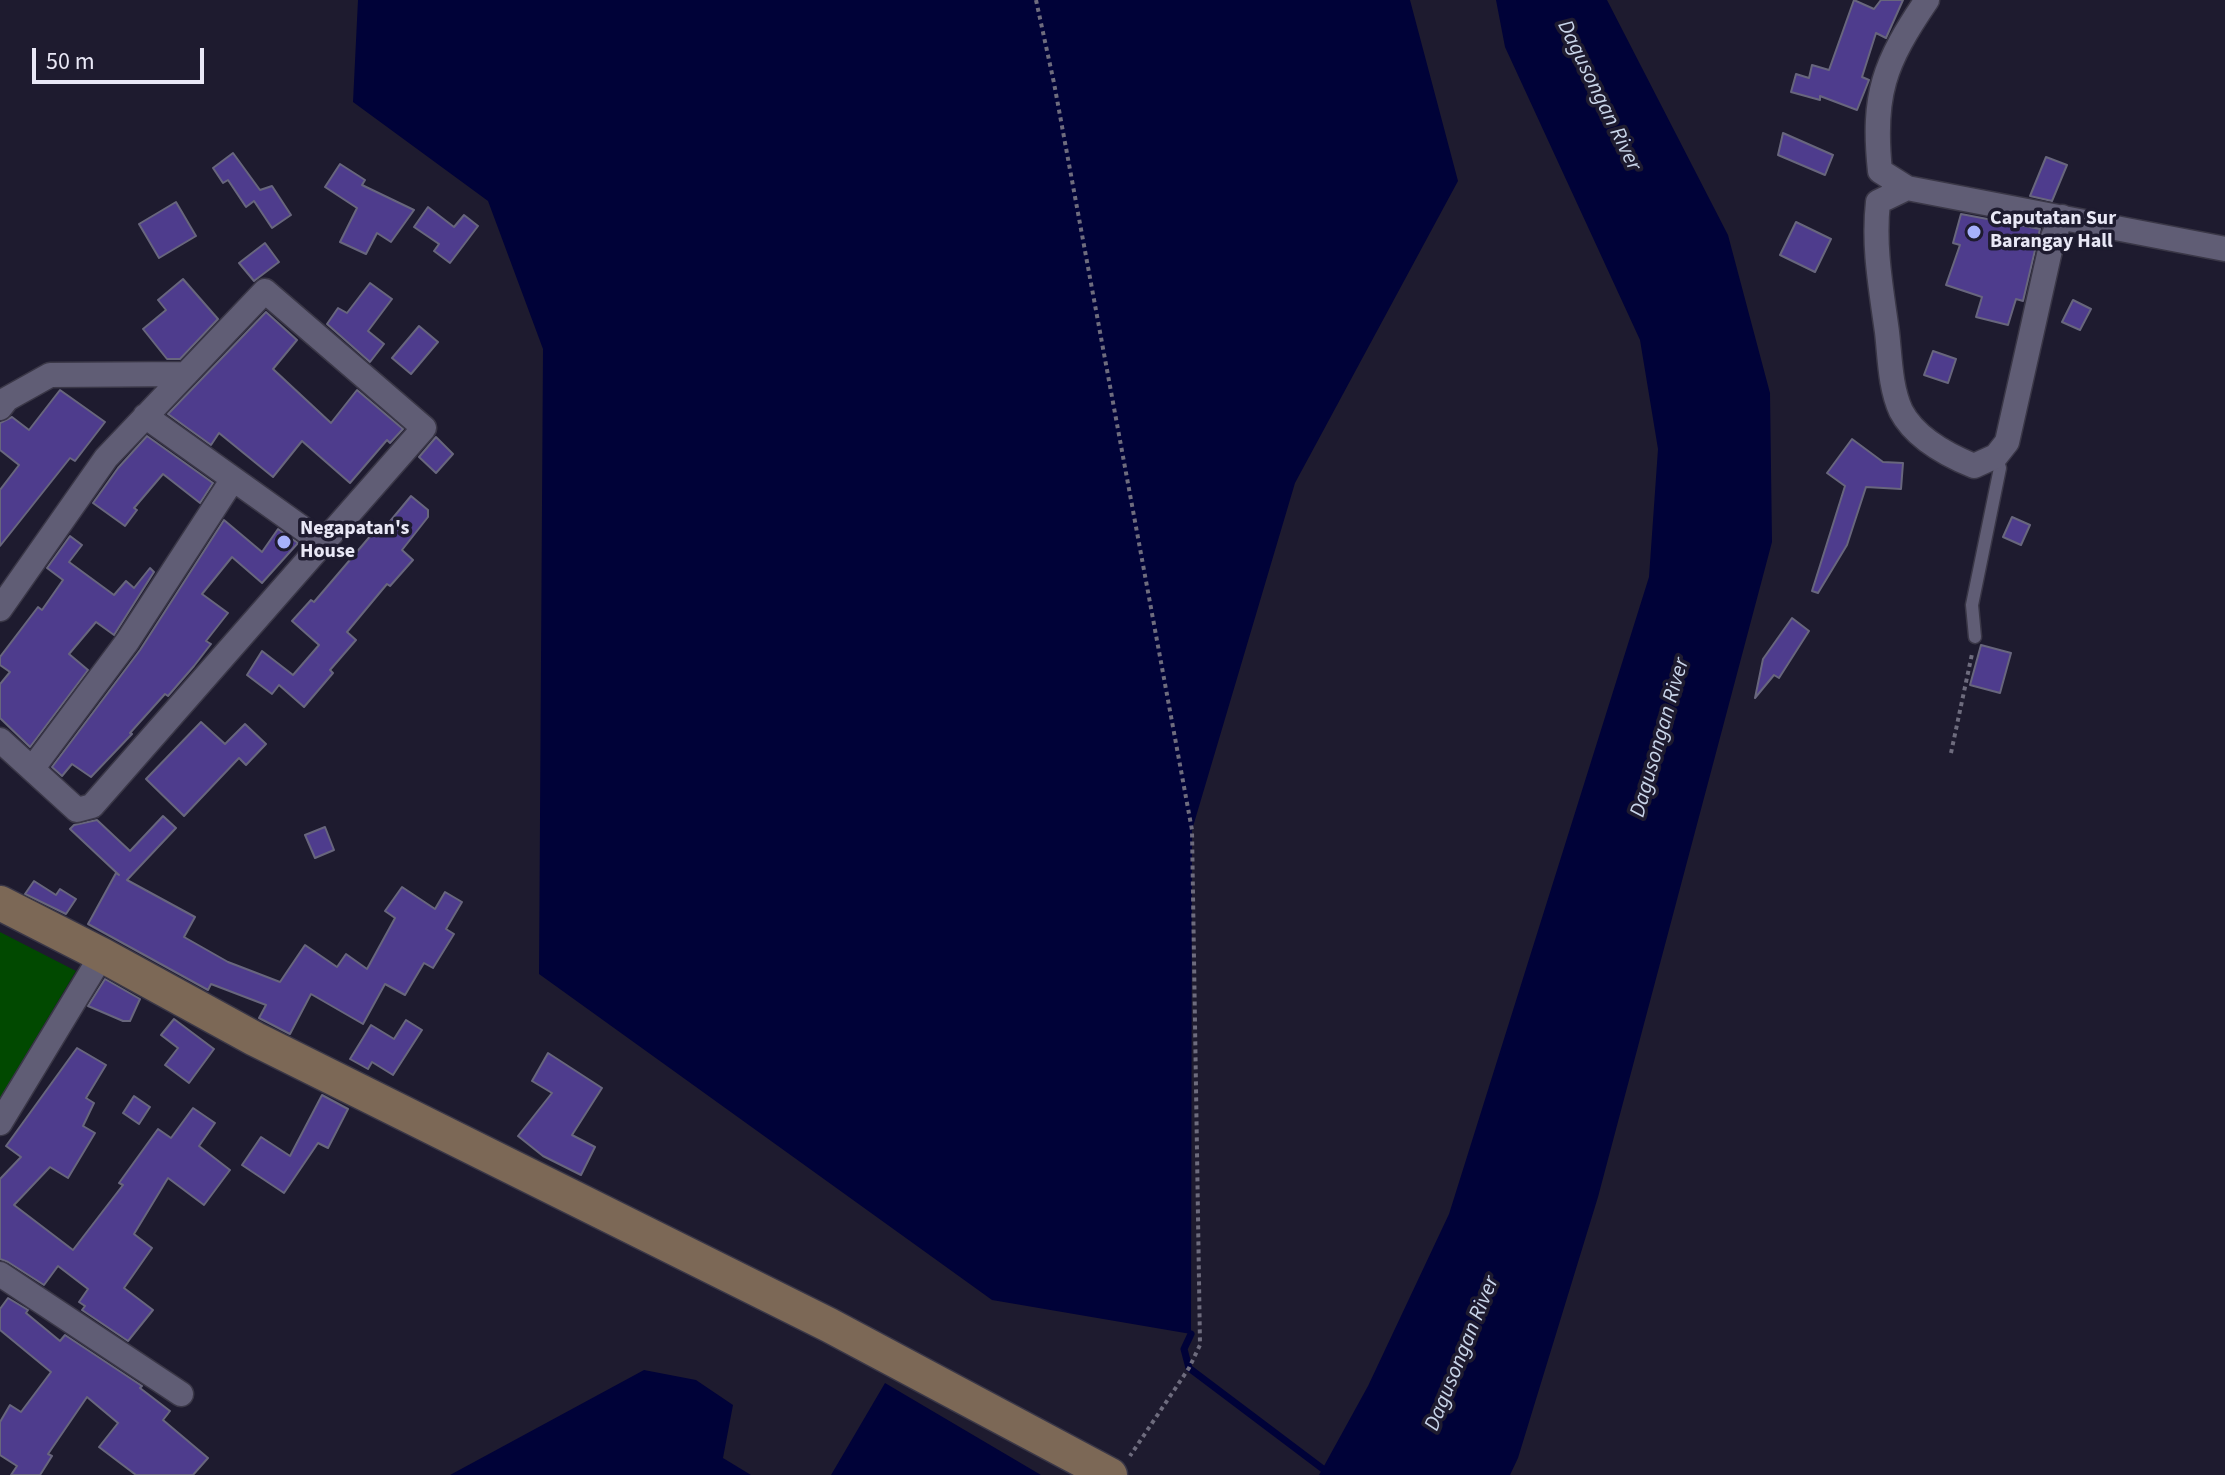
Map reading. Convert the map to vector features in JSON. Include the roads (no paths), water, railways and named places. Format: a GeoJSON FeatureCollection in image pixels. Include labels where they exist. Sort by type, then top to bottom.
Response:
{"type":"FeatureCollection","features":[{"type":"Feature","properties":{"kind":"main road"},"geometry":{"type":"LineString","coordinates":[[0,903],[255,1039],[1118,1469]]}},
{"type":"Feature","properties":{"kind":"street"},"geometry":{"type":"LineString","coordinates":[[1927,0],[1882,80],[1875,129],[1880,171],[1875,232],[1889,369],[1902,412],[1921,435],[1950,457],[1974,466],[1996,456],[2007,442],[2053,237],[2062,217]]}},
{"type":"Feature","properties":{"kind":"street"},"geometry":{"type":"LineString","coordinates":[[1880,171],[1907,188],[2225,249]]}},
{"type":"Feature","properties":{"kind":"street"},"geometry":{"type":"LineString","coordinates":[[1878,202],[1907,188]]}},
{"type":"Feature","properties":{"kind":"street"},"geometry":{"type":"LineString","coordinates":[[0,609],[106,458],[265,291],[424,428],[92,806],[77,810],[0,740]]}},
{"type":"Feature","properties":{"kind":"street"},"geometry":{"type":"LineString","coordinates":[[0,408],[7,399],[50,375],[186,374]]}},
{"type":"Feature","properties":{"kind":"street"},"geometry":{"type":"LineString","coordinates":[[145,416],[323,543]]}},
{"type":"Feature","properties":{"kind":"street"},"geometry":{"type":"LineString","coordinates":[[32,769],[127,642],[233,479]]}},
{"type":"Feature","properties":{"kind":"street"},"geometry":{"type":"LineString","coordinates":[[0,1123],[102,955]]}},
{"type":"Feature","properties":{"kind":"street"},"geometry":{"type":"LineString","coordinates":[[0,1274],[181,1394]]}},
{"type":"Feature","properties":{"kind":"lane"},"geometry":{"type":"LineString","coordinates":[[1975,637],[1972,605],[2000,468],[1996,456]]}},
{"type":"Feature","properties":{"kind":"water"},"geometry":{"type":"Polygon","coordinates":[[[358,0],[1410,0],[1458,181],[1295,483],[1192,830],[1191,1334],[992,1300],[539,974],[543,349],[488,201],[353,102],[358,0]]]}},
{"type":"Feature","properties":{"kind":"water","name":"Dagusongan River"},"geometry":{"type":"Polygon","coordinates":[[[1496,0],[1607,0],[1728,235],[1770,393],[1772,542],[1598,1197],[1518,1458],[1510,1475],[1319,1475],[1368,1386],[1449,1214],[1649,577],[1658,449],[1640,340],[1505,47],[1496,0]]]}},
{"type":"Feature","properties":{"kind":"water"},"geometry":{"type":"Polygon","coordinates":[[[644,1370],[696,1380],[733,1405],[723,1458],[751,1475],[450,1475],[644,1370]]]}},
{"type":"Feature","properties":{"kind":"water"},"geometry":{"type":"Polygon","coordinates":[[[885,1383],[1041,1475],[831,1475],[885,1383]]]}},
{"type":"Feature","properties":{"kind":"waterway"},"geometry":{"type":"LineString","coordinates":[[1191,1334],[1184,1349],[1189,1368],[1331,1475]]}},
{"type":"Feature","properties":{"kind":"place","name":"Caputatan Sur Barangay Hall"},"geometry":{"type":"Point","coordinates":[1974,232]}},
{"type":"Feature","properties":{"kind":"place","name":"Negapatan's House"},"geometry":{"type":"Point","coordinates":[284,542]}}]}
